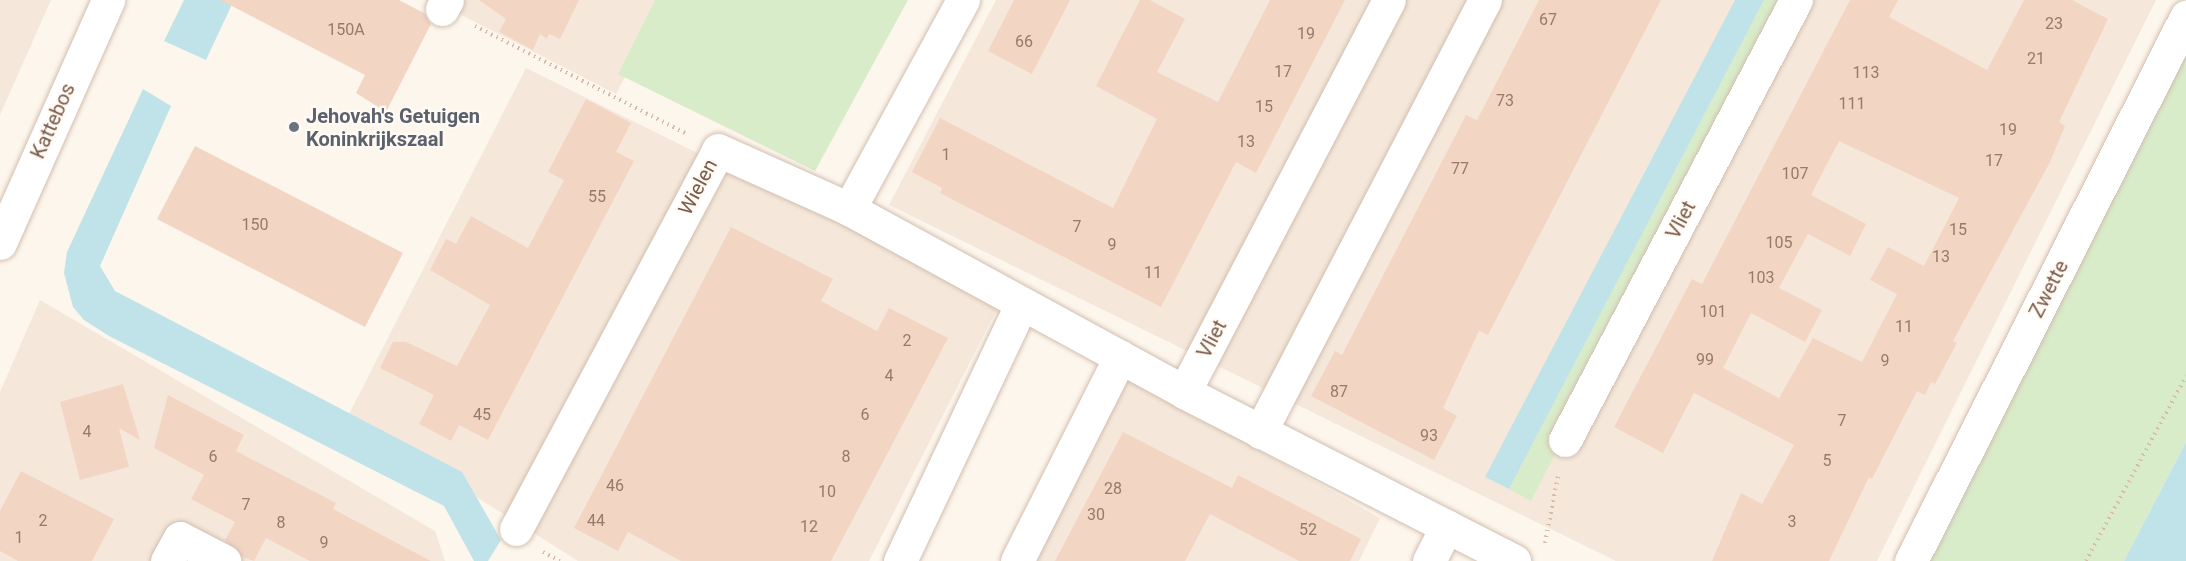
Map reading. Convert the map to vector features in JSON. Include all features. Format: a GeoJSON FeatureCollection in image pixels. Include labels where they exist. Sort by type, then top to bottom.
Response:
{"type":"FeatureCollection","features":[{"type":"Feature","properties":{"kind":"street","name":"Kattebos"},"geometry":{"type":"LineString","coordinates":[[0,243],[108,0]]}},
{"type":"Feature","properties":{"kind":"street"},"geometry":{"type":"LineString","coordinates":[[963,0],[849,209],[1021,305],[1260,432],[1447,526],[1529,556]]}},
{"type":"Feature","properties":{"kind":"street","name":"Vliet"},"geometry":{"type":"LineString","coordinates":[[1184,392],[1389,0]]}},
{"type":"Feature","properties":{"kind":"street"},"geometry":{"type":"LineString","coordinates":[[1260,432],[1485,0]]}},
{"type":"Feature","properties":{"kind":"street","name":"Vliet"},"geometry":{"type":"LineString","coordinates":[[1565,440],[1796,0]]}},
{"type":"Feature","properties":{"kind":"street","name":"Zwette"},"geometry":{"type":"LineString","coordinates":[[1911,561],[2186,17]]}},
{"type":"Feature","properties":{"kind":"street","name":"Wielen"},"geometry":{"type":"LineString","coordinates":[[516,529],[718,150],[849,209]]}},
{"type":"Feature","properties":{"kind":"street"},"geometry":{"type":"LineString","coordinates":[[900,561],[1021,305]]}},
{"type":"Feature","properties":{"kind":"street"},"geometry":{"type":"LineString","coordinates":[[1017,561],[1119,357]]}},
{"type":"Feature","properties":{"kind":"street"},"geometry":{"type":"LineString","coordinates":[[1429,561],[1447,526]]}},
{"type":"Feature","properties":{"kind":"street"},"geometry":{"type":"LineString","coordinates":[[168,561],[180,538],[224,561]]}},
{"type":"Feature","properties":{"kind":"path"},"geometry":{"type":"LineString","coordinates":[[445,5],[718,150]]}},
{"type":"Feature","properties":{"kind":"path"},"geometry":{"type":"LineString","coordinates":[[2086,561],[2186,376]]}},
{"type":"Feature","properties":{"kind":"path"},"geometry":{"type":"LineString","coordinates":[[1529,556],[1565,440]]}},
{"type":"Feature","properties":{"kind":"shaded area"},"geometry":{"type":"Polygon","coordinates":[[[0,0],[51,0],[0,115],[0,0]]]}},
{"type":"Feature","properties":{"kind":"shaded area"},"geometry":{"type":"Polygon","coordinates":[[[432,0],[665,0],[616,94],[432,0]]]}},
{"type":"Feature","properties":{"kind":"shaded area"},"geometry":{"type":"Polygon","coordinates":[[[996,0],[2156,0],[1877,561],[1616,561],[889,205],[996,0]]]}},
{"type":"Feature","properties":{"kind":"shaded area"},"geometry":{"type":"Polygon","coordinates":[[[526,68],[1000,303],[869,561],[578,561],[348,416],[526,68]]]}},
{"type":"Feature","properties":{"kind":"shaded area"},"geometry":{"type":"Polygon","coordinates":[[[40,300],[435,531],[445,561],[0,561],[0,392],[40,300]]]}},
{"type":"Feature","properties":{"kind":"shaded area"},"geometry":{"type":"Polygon","coordinates":[[[1127,376],[1380,518],[1359,561],[1030,561],[1127,376]]]}},
{"type":"Feature","properties":{"kind":"green space"},"geometry":{"type":"Polygon","coordinates":[[[655,0],[908,0],[815,171],[618,74],[655,0]]]}},
{"type":"Feature","properties":{"kind":"green space"},"geometry":{"type":"Polygon","coordinates":[[[1764,0],[1788,0],[1531,501],[1509,489],[1764,0]]]}},
{"type":"Feature","properties":{"kind":"green space"},"geometry":{"type":"Polygon","coordinates":[[[2186,46],[2186,442],[2124,561],[1923,561],[2186,46]]]}},
{"type":"Feature","properties":{"kind":"water"},"geometry":{"type":"Polygon","coordinates":[[[184,0],[234,0],[206,60],[164,41],[184,0]]]}},
{"type":"Feature","properties":{"kind":"water"},"geometry":{"type":"Polygon","coordinates":[[[1735,0],[1764,0],[1509,489],[1485,477],[1735,0]]]}},
{"type":"Feature","properties":{"kind":"water"},"geometry":{"type":"Polygon","coordinates":[[[143,89],[171,106],[100,266],[115,291],[462,472],[501,540],[488,561],[474,561],[444,506],[109,336],[84,320],[73,307],[64,273],[67,252],[143,89]]]}},
{"type":"Feature","properties":{"kind":"water"},"geometry":{"type":"Polygon","coordinates":[[[2186,442],[2186,561],[2124,561],[2186,442]]]}},
{"type":"Feature","properties":{"kind":"building"},"geometry":{"type":"Polygon","coordinates":[[[220,0],[399,0],[424,13],[431,24],[386,112],[356,93],[365,75],[220,0]]]}},
{"type":"Feature","properties":{"kind":"building"},"geometry":{"type":"Polygon","coordinates":[[[479,0],[579,0],[560,39],[549,34],[547,39],[540,34],[533,50],[499,32],[506,19],[479,0]]]}},
{"type":"Feature","properties":{"kind":"building"},"geometry":{"type":"Polygon","coordinates":[[[1014,0],[1070,0],[1032,74],[988,51],[1014,0]]]}},
{"type":"Feature","properties":{"kind":"building"},"geometry":{"type":"Polygon","coordinates":[[[1140,0],[1150,0],[1185,19],[1157,72],[1218,102],[1270,0],[1345,0],[1256,173],[1236,162],[1161,307],[940,193],[942,188],[912,172],[940,118],[1113,208],[1157,119],[1096,86],[1140,0]]]}},
{"type":"Feature","properties":{"kind":"building"},"geometry":{"type":"Polygon","coordinates":[[[1539,0],[1661,0],[1488,335],[1479,331],[1443,408],[1457,416],[1434,460],[1311,396],[1335,351],[1342,355],[1466,115],[1477,120],[1539,0]]]}},
{"type":"Feature","properties":{"kind":"building"},"geometry":{"type":"Polygon","coordinates":[[[1850,0],[1898,0],[1889,17],[1987,70],[2024,0],[2072,0],[2108,19],[2059,122],[2065,126],[2050,162],[1953,341],[1957,343],[1935,384],[1931,382],[1925,395],[1917,391],[1872,479],[1869,477],[1829,561],[1712,561],[1741,493],[1762,504],[1794,445],[1694,393],[1663,453],[1614,427],[1692,279],[1702,284],[1850,0]],[[1839,141],[1811,195],[1866,224],[1850,256],[1808,234],[1779,288],[1822,310],[1805,342],[1751,313],[1723,368],[1779,398],[1813,338],[1862,362],[1897,294],[1870,280],[1888,247],[1924,266],[1959,198],[1839,141]]]}},
{"type":"Feature","properties":{"kind":"building"},"geometry":{"type":"Polygon","coordinates":[[[586,99],[631,123],[616,152],[634,161],[488,440],[459,425],[451,441],[419,424],[434,395],[380,368],[393,342],[406,342],[457,366],[490,305],[430,270],[446,239],[456,244],[471,216],[528,248],[564,180],[548,172],[586,99]]]}},
{"type":"Feature","properties":{"kind":"building"},"geometry":{"type":"Polygon","coordinates":[[[195,146],[403,253],[365,327],[157,219],[195,146]]]}},
{"type":"Feature","properties":{"kind":"building"},"geometry":{"type":"Polygon","coordinates":[[[731,227],[833,279],[821,301],[877,331],[889,308],[948,338],[831,561],[681,561],[628,532],[618,551],[574,528],[731,227]]]}},
{"type":"Feature","properties":{"kind":"building"},"geometry":{"type":"Polygon","coordinates":[[[123,384],[140,440],[119,428],[129,467],[80,480],[60,402],[123,384]]]}},
{"type":"Feature","properties":{"kind":"building"},"geometry":{"type":"Polygon","coordinates":[[[168,395],[244,435],[236,451],[336,503],[333,509],[431,561],[310,561],[266,538],[254,561],[241,556],[225,540],[235,522],[191,499],[204,475],[154,448],[168,395]]]}},
{"type":"Feature","properties":{"kind":"building"},"geometry":{"type":"Polygon","coordinates":[[[1123,432],[1232,488],[1238,475],[1361,539],[1350,561],[1299,561],[1210,514],[1185,561],[1055,561],[1123,432]]]}},
{"type":"Feature","properties":{"kind":"building"},"geometry":{"type":"Polygon","coordinates":[[[21,471],[114,519],[92,561],[18,561],[0,551],[0,511],[21,471]]]}},
{"type":"Feature","properties":{"kind":"place","name":"Jehovah's Getuigen Koninkrijkszaal"},"geometry":{"type":"Point","coordinates":[294,127]}}]}
